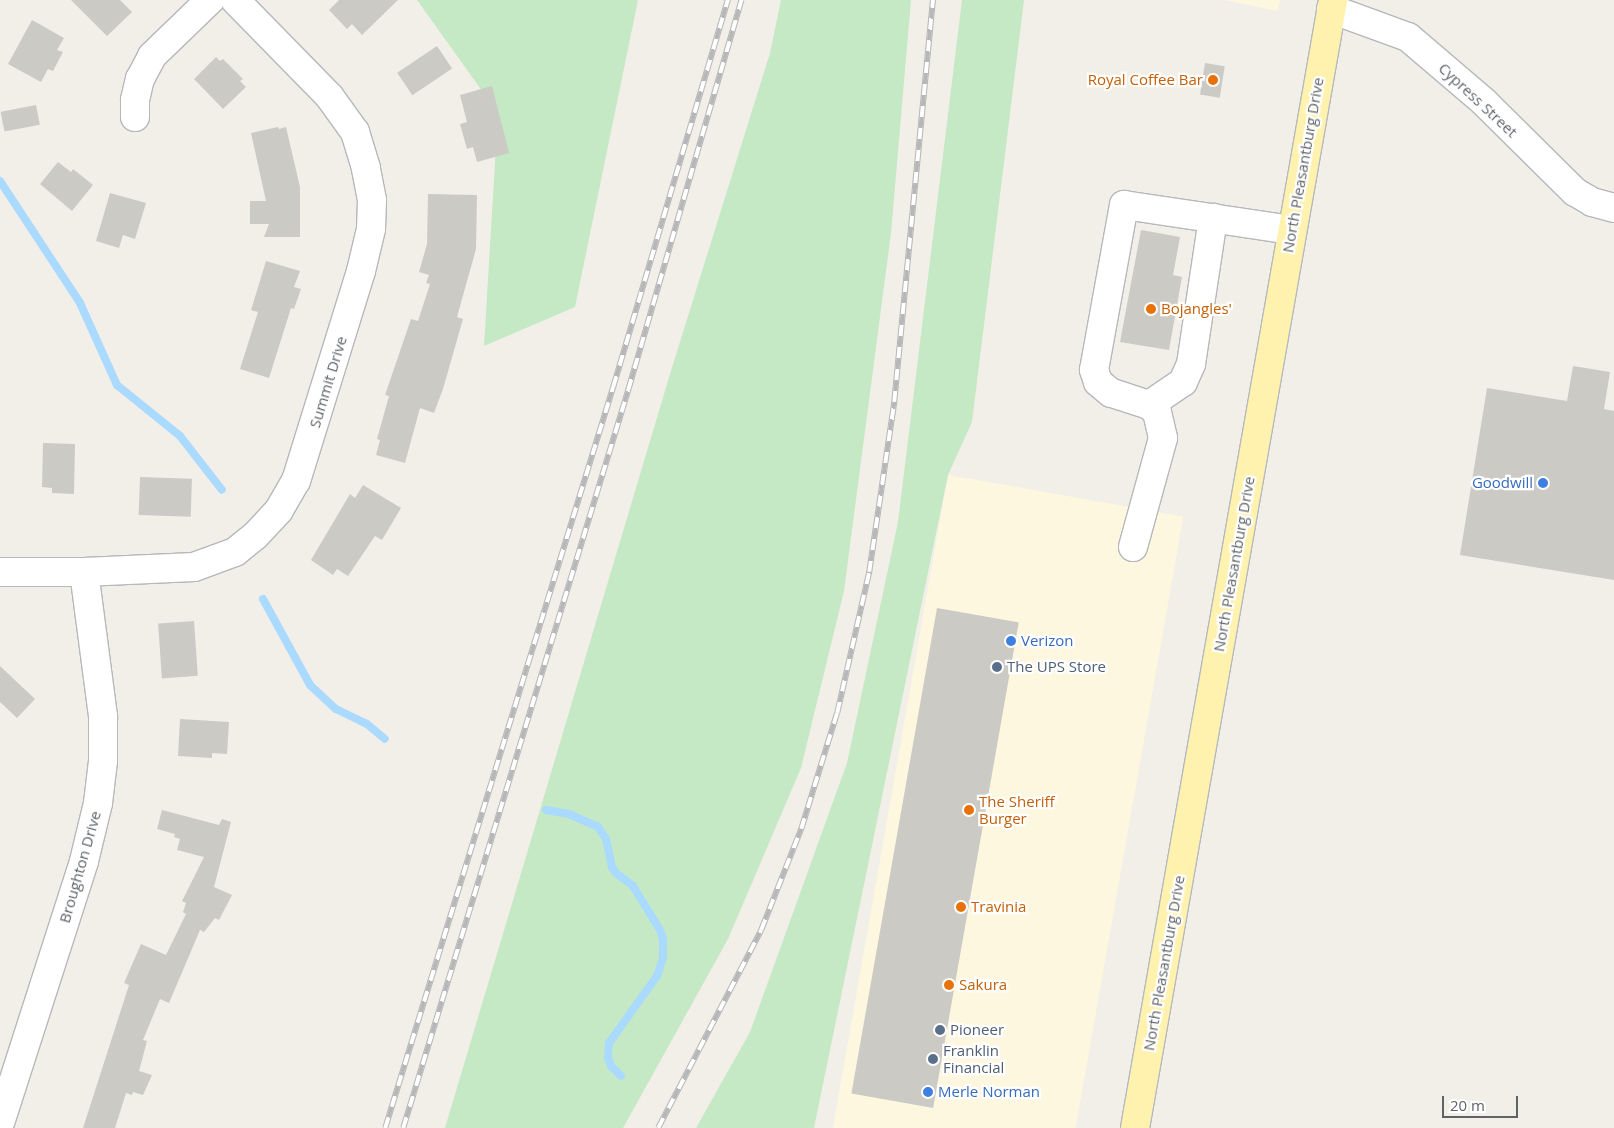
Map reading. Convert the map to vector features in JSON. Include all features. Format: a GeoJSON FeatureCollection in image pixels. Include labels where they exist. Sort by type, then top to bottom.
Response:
{"type":"FeatureCollection","features":[{"type":"Feature","properties":{"kind":"main road","name":"North Pleasantburg Drive"},"geometry":{"type":"LineString","coordinates":[[1135,1128],[1332,4]]}},
{"type":"Feature","properties":{"kind":"street"},"geometry":{"type":"LineString","coordinates":[[135,117],[135,100],[140,80],[152,56],[210,0]]}},
{"type":"Feature","properties":{"kind":"street","name":"Summit Drive"},"geometry":{"type":"LineString","coordinates":[[0,572],[84,572],[194,567],[236,552],[256,536],[279,510],[296,481],[361,271],[370,229],[372,200],[366,168],[355,132],[329,96],[235,0]]}},
{"type":"Feature","properties":{"kind":"street","name":"Cypress Street"},"geometry":{"type":"LineString","coordinates":[[1332,4],[1408,36],[1484,102],[1575,192],[1592,202],[1614,208]]}},
{"type":"Feature","properties":{"kind":"street"},"geometry":{"type":"LineString","coordinates":[[1133,547],[1163,438],[1157,412],[1149,404],[1111,393],[1098,382],[1094,370],[1124,205],[1292,230]]}},
{"type":"Feature","properties":{"kind":"street"},"geometry":{"type":"LineString","coordinates":[[1149,404],[1183,382],[1191,364],[1213,218]]}},
{"type":"Feature","properties":{"kind":"street","name":"Broughton Drive"},"geometry":{"type":"LineString","coordinates":[[0,1123],[84,861],[98,804],[103,761],[103,716],[84,572]]}},
{"type":"Feature","properties":{"kind":"shaded area"},"geometry":{"type":"Polygon","coordinates":[[[1225,0],[1280,0],[1278,11],[1225,0]]]}},
{"type":"Feature","properties":{"kind":"shaded area"},"geometry":{"type":"Polygon","coordinates":[[[948,475],[1183,517],[1076,1128],[833,1128],[948,475]]]}},
{"type":"Feature","properties":{"kind":"green space"},"geometry":{"type":"Polygon","coordinates":[[[417,0],[638,0],[575,307],[484,346],[498,113],[417,0]]]}},
{"type":"Feature","properties":{"kind":"green space"},"geometry":{"type":"Polygon","coordinates":[[[781,0],[911,0],[891,233],[844,591],[801,768],[728,939],[623,1128],[445,1128],[670,374],[770,53],[781,0]]]}},
{"type":"Feature","properties":{"kind":"green space"},"geometry":{"type":"Polygon","coordinates":[[[962,0],[1024,0],[972,422],[948,475],[814,1128],[696,1128],[750,1032],[847,763],[898,522],[962,0]]]}},
{"type":"Feature","properties":{"kind":"building"},"geometry":{"type":"Polygon","coordinates":[[[71,0],[120,0],[132,12],[107,36],[71,0]]]}},
{"type":"Feature","properties":{"kind":"building"},"geometry":{"type":"Polygon","coordinates":[[[339,0],[398,0],[362,35],[352,24],[347,29],[329,10],[339,0]]]}},
{"type":"Feature","properties":{"kind":"building"},"geometry":{"type":"Polygon","coordinates":[[[32,20],[64,38],[57,50],[63,52],[53,71],[48,69],[41,82],[8,64],[32,20]]]}},
{"type":"Feature","properties":{"kind":"building"},"geometry":{"type":"Polygon","coordinates":[[[437,46],[452,68],[412,95],[397,73],[437,46]]]}},
{"type":"Feature","properties":{"kind":"building"},"geometry":{"type":"Polygon","coordinates":[[[216,57],[220,61],[223,59],[243,79],[240,81],[246,87],[223,109],[194,79],[216,57]]]}},
{"type":"Feature","properties":{"kind":"building","name":"Royal Coffee Bar"},"geometry":{"type":"Polygon","coordinates":[[[1205,63],[1225,66],[1220,98],[1200,95],[1205,63]]]}},
{"type":"Feature","properties":{"kind":"building"},"geometry":{"type":"Polygon","coordinates":[[[492,86],[509,153],[477,162],[473,147],[467,149],[460,124],[467,122],[460,95],[492,86]]]}},
{"type":"Feature","properties":{"kind":"building"},"geometry":{"type":"Polygon","coordinates":[[[36,105],[40,125],[4,132],[1,112],[36,105]]]}},
{"type":"Feature","properties":{"kind":"building"},"geometry":{"type":"Polygon","coordinates":[[[278,127],[279,129],[286,127],[300,187],[300,237],[264,237],[269,224],[250,224],[250,201],[266,201],[251,133],[278,127]]]}},
{"type":"Feature","properties":{"kind":"building"},"geometry":{"type":"Polygon","coordinates":[[[58,162],[71,172],[73,169],[93,185],[72,211],[40,184],[58,162]]]}},
{"type":"Feature","properties":{"kind":"building"},"geometry":{"type":"Polygon","coordinates":[[[110,193],[146,203],[135,239],[123,235],[119,248],[96,241],[110,193]]]}},
{"type":"Feature","properties":{"kind":"building"},"geometry":{"type":"Polygon","coordinates":[[[428,194],[477,195],[476,249],[457,317],[463,319],[443,389],[434,413],[420,408],[405,463],[376,455],[380,440],[377,439],[389,396],[385,395],[411,319],[418,321],[430,284],[426,283],[429,275],[419,272],[427,244],[428,194]]]}},
{"type":"Feature","properties":{"kind":"building","name":"Bojangles'"},"geometry":{"type":"Polygon","coordinates":[[[1141,230],[1180,237],[1173,275],[1182,277],[1169,350],[1120,342],[1141,230]]]}},
{"type":"Feature","properties":{"kind":"building"},"geometry":{"type":"Polygon","coordinates":[[[266,261],[300,271],[294,287],[301,289],[294,309],[291,308],[269,378],[240,369],[258,312],[251,310],[266,261]]]}},
{"type":"Feature","properties":{"kind":"building","name":"Goodwill"},"geometry":{"type":"Polygon","coordinates":[[[1573,366],[1610,372],[1604,409],[1614,411],[1614,580],[1460,555],[1487,388],[1567,401],[1573,366]]]}},
{"type":"Feature","properties":{"kind":"building"},"geometry":{"type":"Polygon","coordinates":[[[43,443],[75,444],[74,494],[52,493],[52,488],[42,487],[43,443]]]}},
{"type":"Feature","properties":{"kind":"building"},"geometry":{"type":"Polygon","coordinates":[[[140,477],[192,479],[191,517],[139,515],[140,477]]]}},
{"type":"Feature","properties":{"kind":"building"},"geometry":{"type":"Polygon","coordinates":[[[363,485],[401,508],[382,540],[375,536],[348,576],[337,569],[333,575],[311,560],[350,494],[355,498],[363,485]]]}},
{"type":"Feature","properties":{"kind":"building"},"geometry":{"type":"Polygon","coordinates":[[[937,608],[1019,622],[933,1108],[851,1094],[937,608]]]}},
{"type":"Feature","properties":{"kind":"building"},"geometry":{"type":"Polygon","coordinates":[[[194,621],[198,676],[162,678],[158,624],[194,621]]]}},
{"type":"Feature","properties":{"kind":"building"},"geometry":{"type":"Polygon","coordinates":[[[0,666],[35,699],[17,718],[0,702],[0,666]]]}},
{"type":"Feature","properties":{"kind":"building"},"geometry":{"type":"Polygon","coordinates":[[[180,719],[229,722],[227,754],[212,753],[212,758],[178,756],[180,719]]]}},
{"type":"Feature","properties":{"kind":"building"},"geometry":{"type":"Polygon","coordinates":[[[162,810],[219,825],[222,819],[231,822],[214,887],[232,895],[219,920],[215,918],[204,932],[200,930],[169,1003],[160,999],[143,1040],[147,1041],[139,1071],[152,1075],[143,1095],[133,1092],[132,1095],[126,1093],[115,1128],[83,1128],[129,985],[124,983],[141,944],[166,955],[186,914],[183,912],[186,903],[182,901],[204,857],[177,850],[180,839],[174,837],[175,834],[157,829],[162,810]]]}},
{"type":"Feature","properties":{"kind":"waterway"},"geometry":{"type":"LineString","coordinates":[[0,181],[80,303],[117,385],[180,436],[222,490]]}},
{"type":"Feature","properties":{"kind":"waterway"},"geometry":{"type":"LineString","coordinates":[[263,599],[310,685],[336,709],[367,724],[385,739]]}},
{"type":"Feature","properties":{"kind":"waterway"},"geometry":{"type":"LineString","coordinates":[[546,810],[569,814],[598,827],[606,839],[612,867],[616,873],[633,886],[660,930],[663,939],[663,958],[657,976],[609,1043],[608,1058],[611,1066],[621,1076]]}},
{"type":"Feature","properties":{"kind":"railway"},"geometry":{"type":"LineString","coordinates":[[385,1128],[613,387],[728,0]]}},
{"type":"Feature","properties":{"kind":"railway"},"geometry":{"type":"LineString","coordinates":[[403,1128],[628,390],[741,0]]}},
{"type":"Feature","properties":{"kind":"railway"},"geometry":{"type":"LineString","coordinates":[[658,1128],[761,930],[801,829],[837,713],[869,572],[894,402],[933,0]]}},
{"type":"Feature","properties":{"kind":"place","name":"Royal Coffee Bar"},"geometry":{"type":"Point","coordinates":[1213,80]}},
{"type":"Feature","properties":{"kind":"place","name":"Bojangles'"},"geometry":{"type":"Point","coordinates":[1151,309]}},
{"type":"Feature","properties":{"kind":"place","name":"Goodwill"},"geometry":{"type":"Point","coordinates":[1543,483]}},
{"type":"Feature","properties":{"kind":"place","name":"Verizon"},"geometry":{"type":"Point","coordinates":[1011,641]}},
{"type":"Feature","properties":{"kind":"place","name":"The UPS Store"},"geometry":{"type":"Point","coordinates":[997,667]}},
{"type":"Feature","properties":{"kind":"place","name":"The Sheriff Burger"},"geometry":{"type":"Point","coordinates":[969,810]}},
{"type":"Feature","properties":{"kind":"place","name":"Travinia"},"geometry":{"type":"Point","coordinates":[961,907]}},
{"type":"Feature","properties":{"kind":"place","name":"Sakura"},"geometry":{"type":"Point","coordinates":[949,985]}},
{"type":"Feature","properties":{"kind":"place","name":"Pioneer"},"geometry":{"type":"Point","coordinates":[940,1030]}},
{"type":"Feature","properties":{"kind":"place","name":"Franklin Financial"},"geometry":{"type":"Point","coordinates":[933,1059]}},
{"type":"Feature","properties":{"kind":"place","name":"Merle Norman"},"geometry":{"type":"Point","coordinates":[928,1092]}}]}
